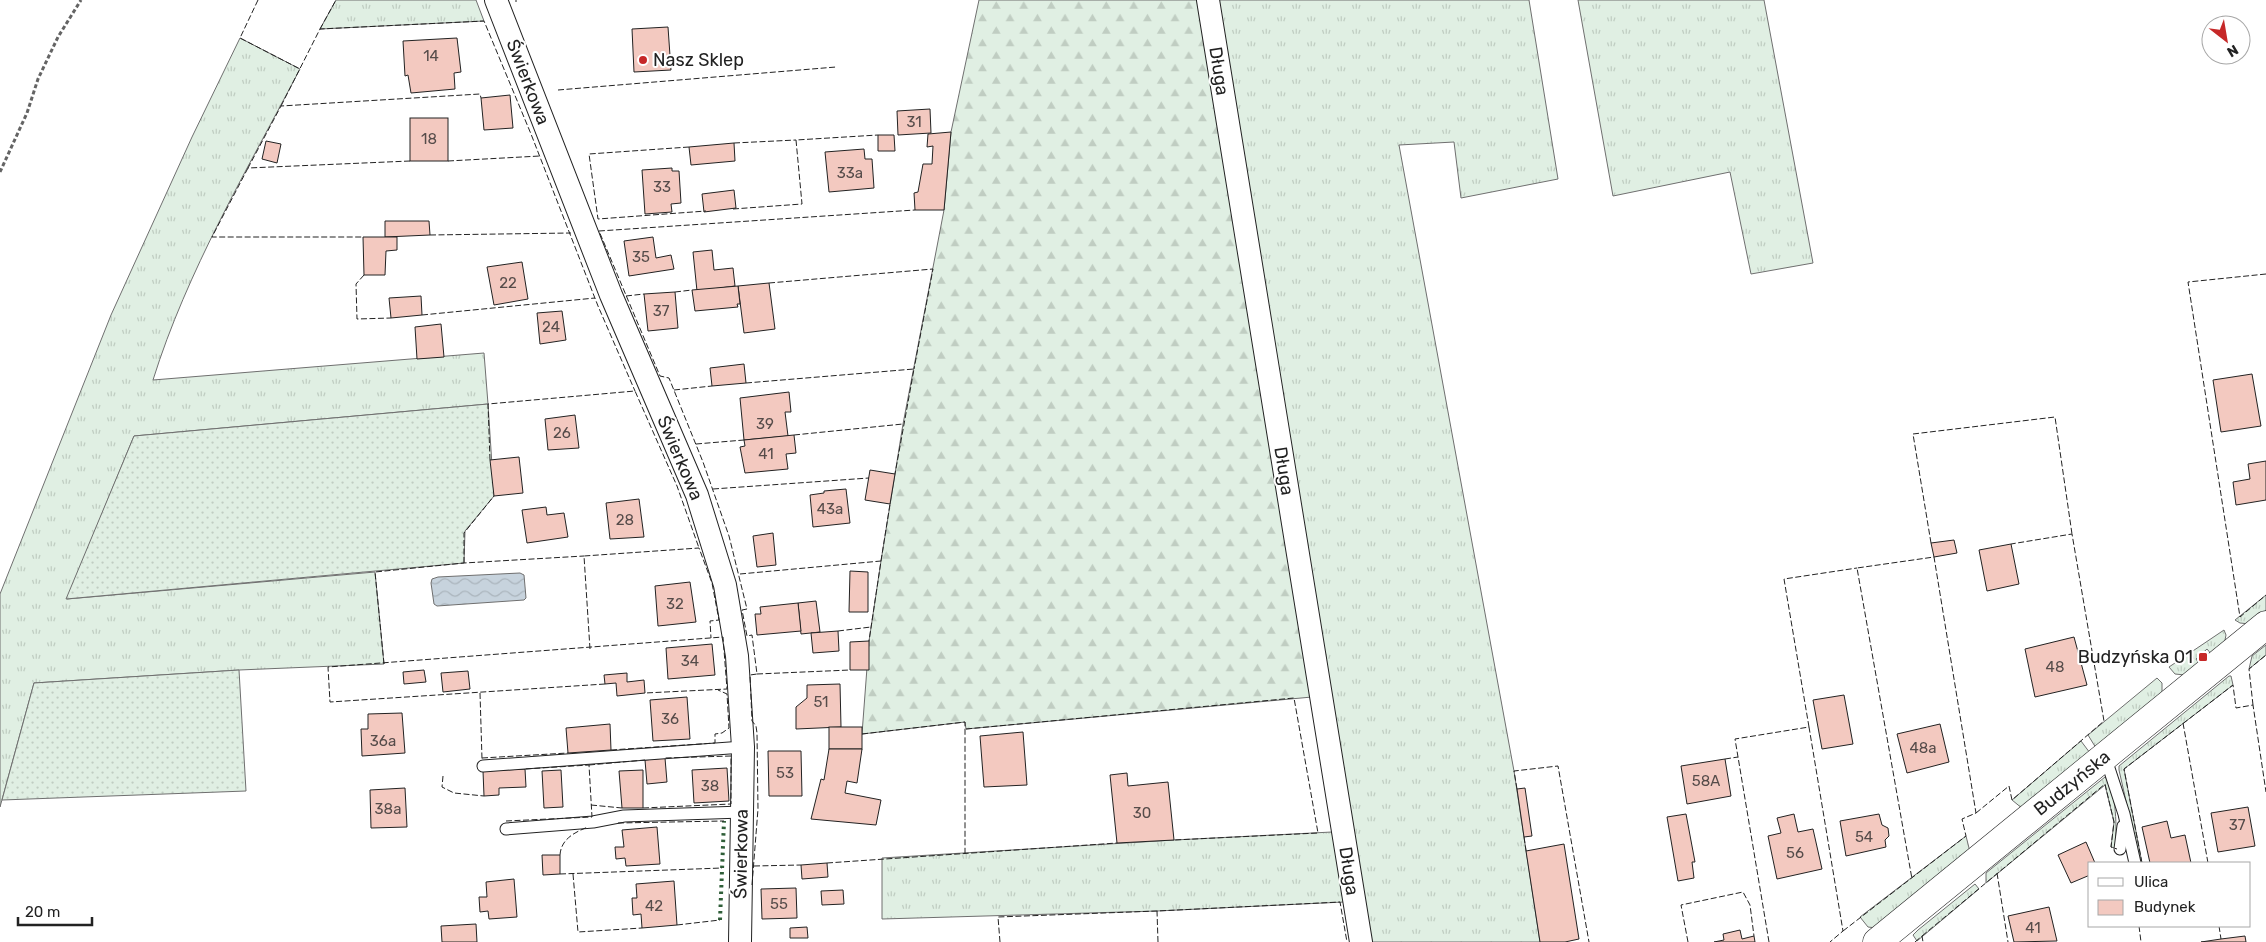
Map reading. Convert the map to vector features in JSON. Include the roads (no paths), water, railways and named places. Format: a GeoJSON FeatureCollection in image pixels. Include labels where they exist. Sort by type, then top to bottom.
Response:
{"type":"FeatureCollection","features":[{"type":"Feature","properties":{"kind":"street","name":"Świerkowa"},"geometry":{"type":"LineString","coordinates":[[496,0],[611,295],[697,495],[725,585],[737,656],[743,746],[740,942]]}},
{"type":"Feature","properties":{"kind":"street","name":"Długa"},"geometry":{"type":"LineString","coordinates":[[1208,0],[1361,942]]}},
{"type":"Feature","properties":{"kind":"street","name":"Budzyńska"},"geometry":{"type":"LineString","coordinates":[[1878,942],[2266,625]]}},
{"type":"Feature","properties":{"kind":"lane"},"geometry":{"type":"LineString","coordinates":[[482,766],[743,746]]}},
{"type":"Feature","properties":{"kind":"lane"},"geometry":{"type":"LineString","coordinates":[[2105,756],[2124,814],[2135,862]]}},
{"type":"Feature","properties":{"kind":"lane"},"geometry":{"type":"LineString","coordinates":[[506,829],[593,822],[624,816],[742,812]]}},
{"type":"Feature","properties":{"kind":"lane"},"geometry":{"type":"LineString","coordinates":[[2120,849],[2124,814]]}},
{"type":"Feature","properties":{"kind":"water"},"geometry":{"type":"Polygon","coordinates":[[[520,573],[524,575],[526,598],[524,600],[437,606],[434,604],[432,579],[438,577],[520,573]]]}},
{"type":"Feature","properties":{"kind":"place","name":"Nasz Sklep"},"geometry":{"type":"Point","coordinates":[643,60]}},
{"type":"Feature","properties":{"kind":"place","name":"Budzyńska 01"},"geometry":{"type":"Point","coordinates":[2203,657]}}]}
